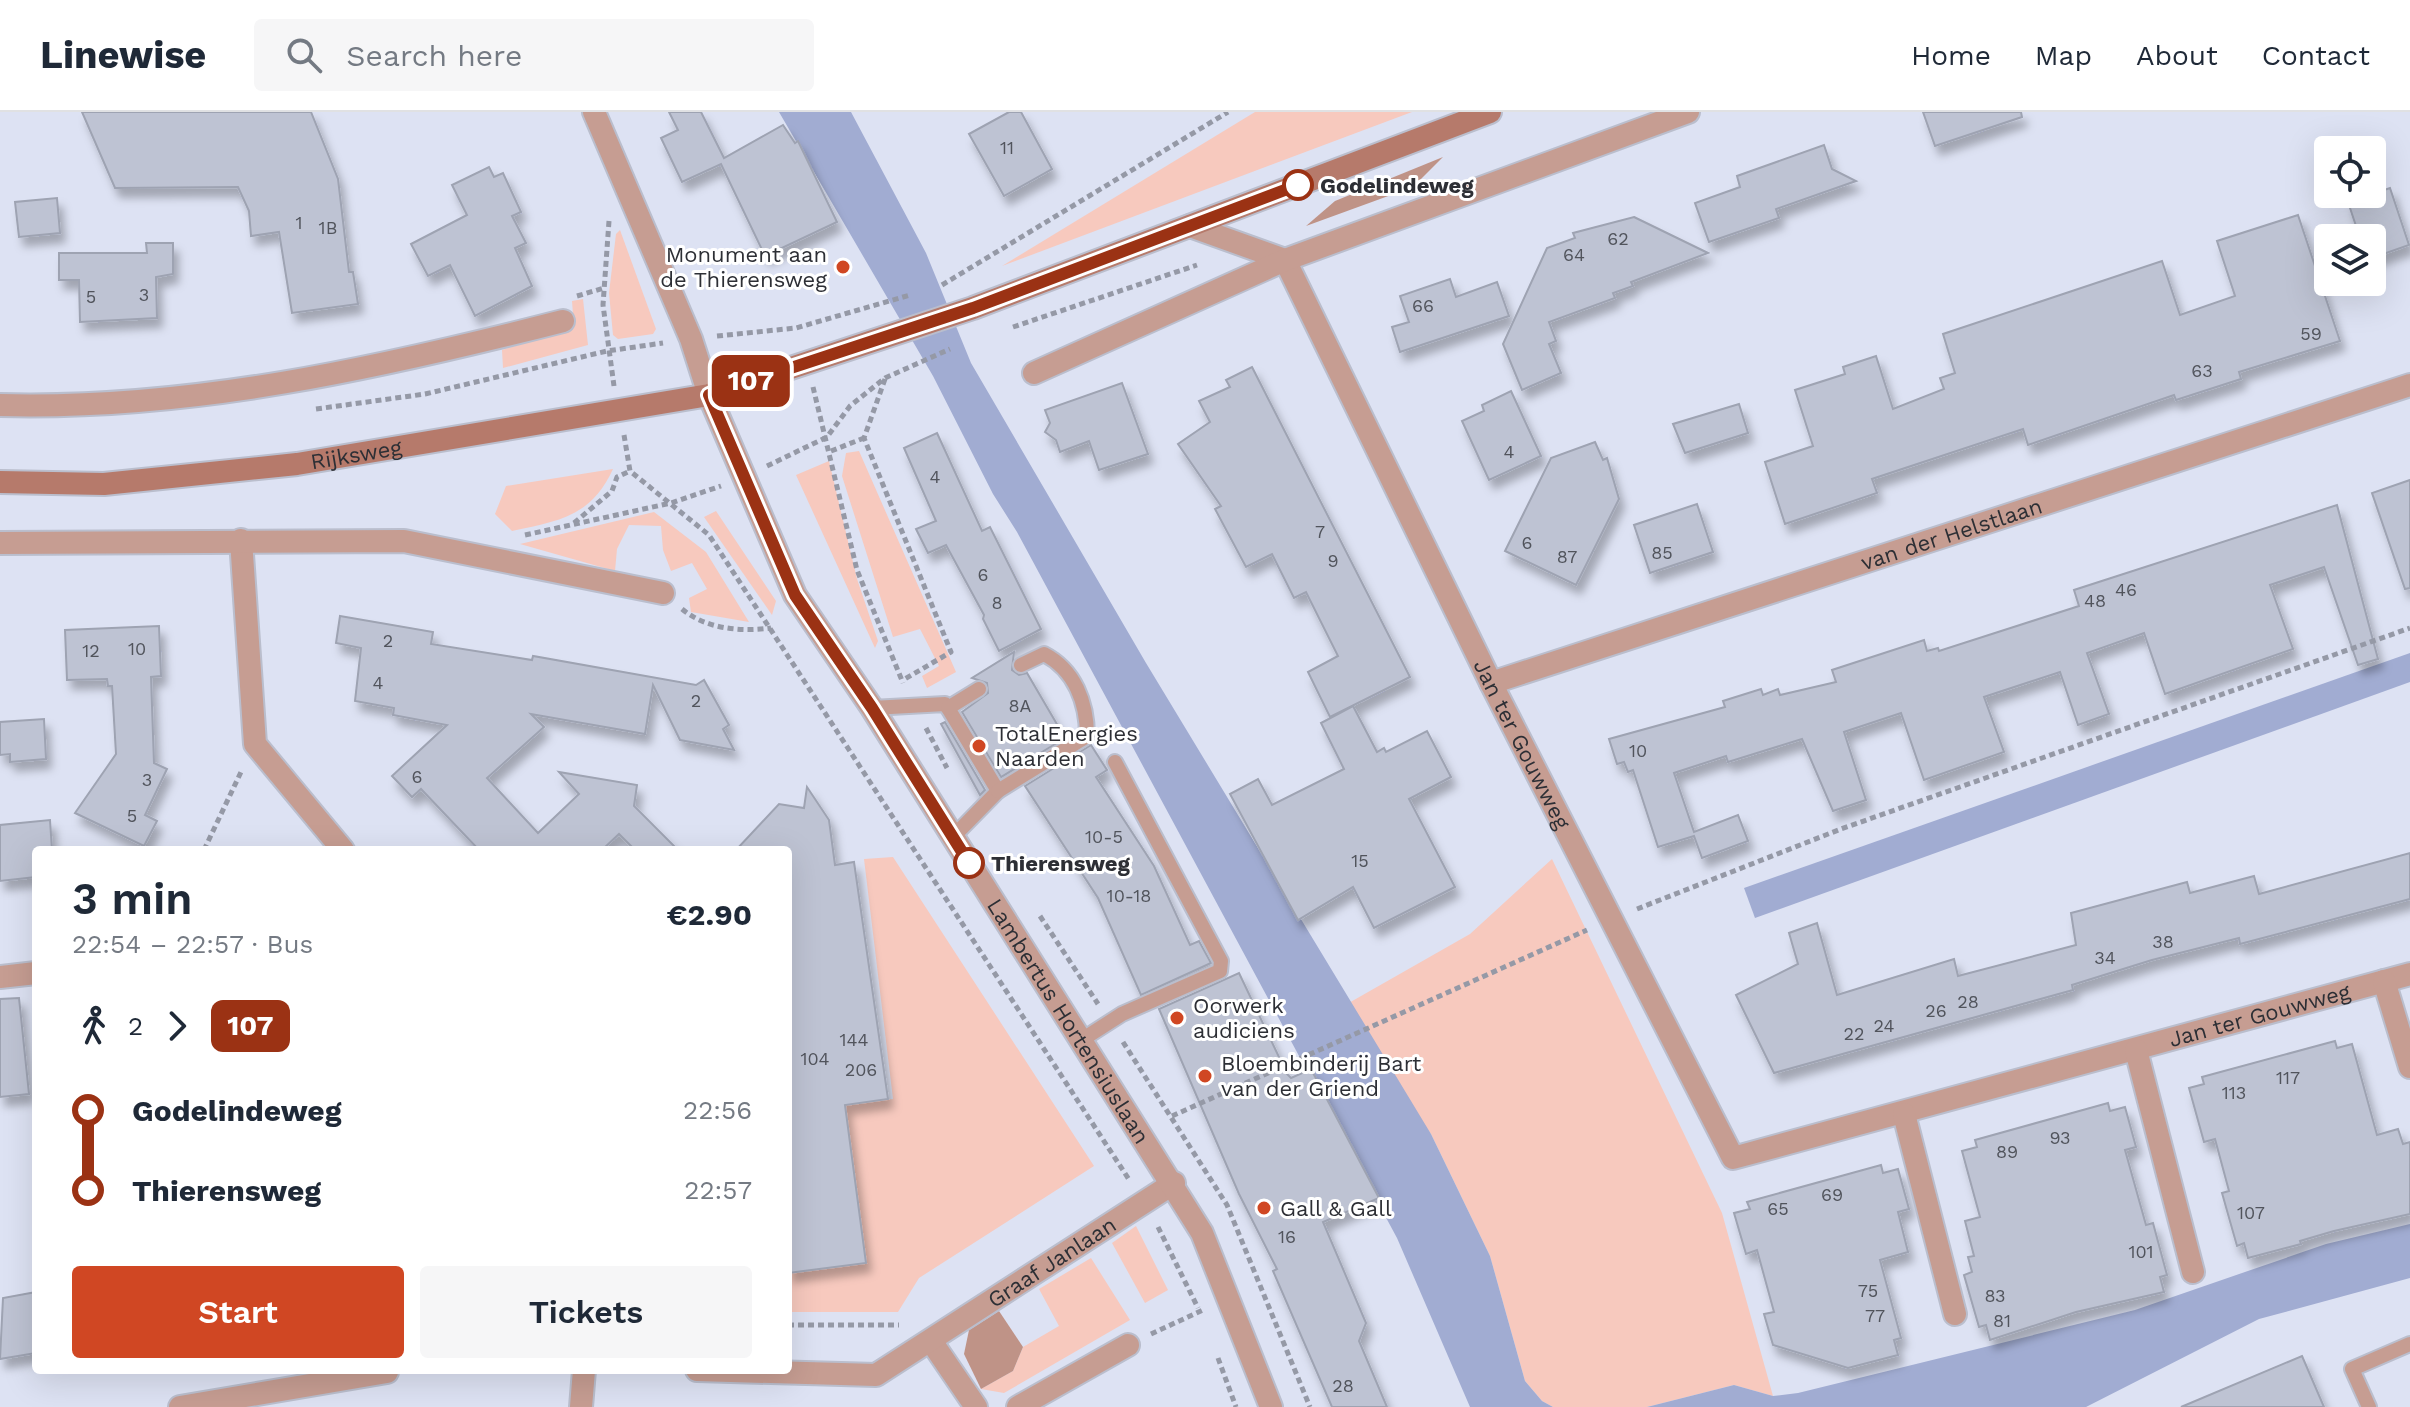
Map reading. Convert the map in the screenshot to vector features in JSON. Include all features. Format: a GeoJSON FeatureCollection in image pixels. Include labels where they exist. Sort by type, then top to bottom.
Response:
{"type":"FeatureCollection","features":[{"type":"Feature","properties":{"kind":"main road"},"geometry":{"type":"LineString","coordinates":[[709,395],[973,308],[1490,112]]}},
{"type":"Feature","properties":{"kind":"main road","name":"Rijksweg"},"geometry":{"type":"LineString","coordinates":[[0,482],[104,484],[297,464],[709,395]]}},
{"type":"Feature","properties":{"kind":"street"},"geometry":{"type":"LineString","coordinates":[[594,112],[691,339],[709,395]]}},
{"type":"Feature","properties":{"kind":"street"},"geometry":{"type":"LineString","coordinates":[[1034,373],[1285,260],[1688,112]]}},
{"type":"Feature","properties":{"kind":"street"},"geometry":{"type":"LineString","coordinates":[[1190,226],[1285,260]]}},
{"type":"Feature","properties":{"kind":"street","name":"Jan ter Gouwweg"},"geometry":{"type":"LineString","coordinates":[[1285,260],[1491,683],[1733,1158],[2410,974]]}},
{"type":"Feature","properties":{"kind":"street"},"geometry":{"type":"LineString","coordinates":[[0,405],[50,406],[222,395],[487,341],[563,321]]}},
{"type":"Feature","properties":{"kind":"street","name":"van der Helstlaan"},"geometry":{"type":"LineString","coordinates":[[1491,683],[2410,385]]}},
{"type":"Feature","properties":{"kind":"street","name":"Lambertus Hortensiuslaan"},"geometry":{"type":"LineString","coordinates":[[709,395],[795,595],[872,708],[1080,1041],[1174,1183],[1202,1233],[1271,1407]]}},
{"type":"Feature","properties":{"kind":"street"},"geometry":{"type":"LineString","coordinates":[[241,540],[255,744],[340,846]]}},
{"type":"Feature","properties":{"kind":"street"},"geometry":{"type":"LineString","coordinates":[[0,543],[404,541],[663,593]]}},
{"type":"Feature","properties":{"kind":"street"},"geometry":{"type":"LineString","coordinates":[[0,977],[32,973]]}},
{"type":"Feature","properties":{"kind":"street"},"geometry":{"type":"LineString","coordinates":[[2384,981],[2410,1067]]}},
{"type":"Feature","properties":{"kind":"street"},"geometry":{"type":"LineString","coordinates":[[2136,1050],[2193,1272]]}},
{"type":"Feature","properties":{"kind":"street"},"geometry":{"type":"LineString","coordinates":[[1904,1114],[1955,1314]]}},
{"type":"Feature","properties":{"kind":"street","name":"Graaf Janlaan"},"geometry":{"type":"LineString","coordinates":[[792,1373],[876,1375],[1174,1183]]}},
{"type":"Feature","properties":{"kind":"street"},"geometry":{"type":"LineString","coordinates":[[931,1341],[976,1407]]}},
{"type":"Feature","properties":{"kind":"street"},"geometry":{"type":"LineString","coordinates":[[1018,1407],[1128,1345]]}},
{"type":"Feature","properties":{"kind":"street"},"geometry":{"type":"LineString","coordinates":[[180,1407],[375,1374]]}},
{"type":"Feature","properties":{"kind":"street"},"geometry":{"type":"LineString","coordinates":[[581,1407],[584,1374]]}},
{"type":"Feature","properties":{"kind":"lane"},"geometry":{"type":"LineString","coordinates":[[953,837],[998,791],[1087,736],[1087,708],[1060,662],[1044,654],[1021,665]]}},
{"type":"Feature","properties":{"kind":"lane"},"geometry":{"type":"LineString","coordinates":[[948,708],[979,689]]}},
{"type":"Feature","properties":{"kind":"lane"},"geometry":{"type":"LineString","coordinates":[[872,708],[945,704],[998,791]]}},
{"type":"Feature","properties":{"kind":"lane"},"geometry":{"type":"LineString","coordinates":[[1080,1041],[1110,1022],[1220,971],[1221,961],[1115,762]]}},
{"type":"Feature","properties":{"kind":"lane"},"geometry":{"type":"LineString","coordinates":[[2369,1407],[2352,1369],[2410,1344]]}},
{"type":"Feature","properties":{"kind":"path"},"geometry":{"type":"LineString","coordinates":[[948,283],[1228,112]]}},
{"type":"Feature","properties":{"kind":"path"},"geometry":{"type":"LineString","coordinates":[[609,213],[603,305],[610,370],[630,471],[709,535],[1143,1201],[1199,1311],[1128,1345]]}},
{"type":"Feature","properties":{"kind":"path"},"geometry":{"type":"LineString","coordinates":[[1008,328],[1201,264]]}},
{"type":"Feature","properties":{"kind":"path"},"geometry":{"type":"LineString","coordinates":[[796,328],[831,451],[857,570],[902,681],[951,775]]}},
{"type":"Feature","properties":{"kind":"path"},"geometry":{"type":"LineString","coordinates":[[509,536],[571,526],[671,503],[744,476],[827,437],[850,406],[885,378],[918,361]]}},
{"type":"Feature","properties":{"kind":"path"},"geometry":{"type":"LineString","coordinates":[[885,378],[864,438],[951,652],[902,681]]}},
{"type":"Feature","properties":{"kind":"path"},"geometry":{"type":"LineString","coordinates":[[831,451],[864,438]]}},
{"type":"Feature","properties":{"kind":"path"},"geometry":{"type":"LineString","coordinates":[[571,526],[612,491],[617,477],[630,471]]}},
{"type":"Feature","properties":{"kind":"path"},"geometry":{"type":"LineString","coordinates":[[663,593],[698,622],[750,631],[771,628]]}},
{"type":"Feature","properties":{"kind":"path"},"geometry":{"type":"LineString","coordinates":[[1172,1116],[1611,919],[1841,829],[2410,628]]}},
{"type":"Feature","properties":{"kind":"path"},"geometry":{"type":"LineString","coordinates":[[206,846],[255,744]]}},
{"type":"Feature","properties":{"kind":"path"},"geometry":{"type":"LineString","coordinates":[[1033,906],[1227,1205],[1310,1407]]}},
{"type":"Feature","properties":{"kind":"path"},"geometry":{"type":"LineString","coordinates":[[792,1325],[910,1326],[931,1341]]}},
{"type":"Feature","properties":{"kind":"shaded area"},"geometry":{"type":"Polygon","coordinates":[[[1255,112],[1412,112],[1002,266],[1255,112]]]}},
{"type":"Feature","properties":{"kind":"shaded area"},"geometry":{"type":"Polygon","coordinates":[[[1443,157],[1413,187],[1306,226],[1335,201],[1443,157]]]}},
{"type":"Feature","properties":{"kind":"shaded area"},"geometry":{"type":"Polygon","coordinates":[[[620,230],[656,329],[653,334],[618,339],[613,335],[609,293],[616,234],[620,230]]]}},
{"type":"Feature","properties":{"kind":"shaded area"},"geometry":{"type":"Polygon","coordinates":[[[583,299],[588,345],[503,368],[502,350],[574,328],[572,301],[583,299]]]}},
{"type":"Feature","properties":{"kind":"shaded area"},"geometry":{"type":"Polygon","coordinates":[[[859,451],[956,672],[927,688],[922,676],[939,666],[920,629],[893,637],[842,476],[846,453],[859,451]]]}},
{"type":"Feature","properties":{"kind":"shaded area"},"geometry":{"type":"Polygon","coordinates":[[[829,461],[857,579],[878,641],[875,648],[796,475],[829,461]]]}},
{"type":"Feature","properties":{"kind":"shaded area"},"geometry":{"type":"Polygon","coordinates":[[[613,469],[594,498],[584,507],[558,520],[512,531],[495,514],[506,486],[613,469]]]}},
{"type":"Feature","properties":{"kind":"shaded area"},"geometry":{"type":"Polygon","coordinates":[[[716,511],[776,601],[772,615],[704,517],[716,511]]]}},
{"type":"Feature","properties":{"kind":"shaded area"},"geometry":{"type":"Polygon","coordinates":[[[654,512],[706,552],[749,622],[691,612],[689,598],[707,589],[692,563],[671,571],[663,550],[661,526],[629,525],[617,549],[615,571],[520,544],[654,512]]]}},
{"type":"Feature","properties":{"kind":"shaded area"},"geometry":{"type":"Polygon","coordinates":[[[893,857],[1094,1166],[919,1278],[898,1312],[792,1312],[792,1272],[866,1262],[845,1105],[893,1099],[864,859],[893,857]]]}},
{"type":"Feature","properties":{"kind":"shaded area"},"geometry":{"type":"Polygon","coordinates":[[[1552,859],[1722,1213],[1773,1396],[1734,1385],[1647,1407],[1553,1407],[1542,1401],[1525,1381],[1490,1256],[1431,1134],[1346,1021],[1347,1004],[1470,934],[1552,859]]]}},
{"type":"Feature","properties":{"kind":"shaded area"},"geometry":{"type":"Polygon","coordinates":[[[1136,1226],[1168,1290],[1145,1303],[1112,1243],[1136,1226]]]}},
{"type":"Feature","properties":{"kind":"shaded area"},"geometry":{"type":"Polygon","coordinates":[[[1091,1258],[1130,1320],[1004,1393],[981,1389],[1013,1371],[1023,1347],[1059,1326],[1039,1289],[1091,1258]]]}},
{"type":"Feature","properties":{"kind":"shaded area"},"geometry":{"type":"Polygon","coordinates":[[[999,1311],[1023,1347],[1013,1371],[981,1389],[964,1354],[969,1330],[999,1311]]]}},
{"type":"Feature","properties":{"kind":"water"},"geometry":{"type":"Polygon","coordinates":[[[779,112],[851,112],[926,253],[971,363],[1146,663],[1431,1134],[1490,1256],[1525,1381],[1542,1401],[1553,1407],[1470,1407],[1397,1238],[1017,532],[993,494],[933,376],[779,112]]]}},
{"type":"Feature","properties":{"kind":"water"},"geometry":{"type":"Polygon","coordinates":[[[2410,653],[2410,682],[1755,918],[1744,888],[2410,653]]]}},
{"type":"Feature","properties":{"kind":"water"},"geometry":{"type":"Polygon","coordinates":[[[2410,1224],[2410,1278],[2259,1319],[2086,1407],[1647,1407],[1734,1385],[1773,1396],[1798,1393],[2135,1310],[2326,1244],[2410,1224]]]}},
{"type":"Feature","properties":{"kind":"building"},"geometry":{"type":"Polygon","coordinates":[[[82,112],[311,112],[338,179],[349,272],[353,272],[358,304],[292,313],[279,232],[251,236],[249,211],[238,187],[115,188],[82,112]]]}},
{"type":"Feature","properties":{"kind":"building"},"geometry":{"type":"Polygon","coordinates":[[[669,112],[701,112],[724,158],[783,125],[795,143],[798,141],[837,222],[765,256],[721,164],[682,182],[661,138],[678,130],[669,112]]]}},
{"type":"Feature","properties":{"kind":"building"},"geometry":{"type":"Polygon","coordinates":[[[1009,112],[1021,112],[1052,169],[1004,196],[969,134],[1009,112]]]}},
{"type":"Feature","properties":{"kind":"building"},"geometry":{"type":"Polygon","coordinates":[[[1923,112],[2021,112],[2022,117],[1935,146],[1923,112]]]}},
{"type":"Feature","properties":{"kind":"building"},"geometry":{"type":"Polygon","coordinates":[[[1824,145],[1832,169],[1856,181],[1776,209],[1779,218],[1709,242],[1695,203],[1740,187],[1737,176],[1824,145]]]}},
{"type":"Feature","properties":{"kind":"building"},"geometry":{"type":"Polygon","coordinates":[[[489,167],[494,177],[503,173],[521,212],[512,216],[526,243],[515,248],[532,286],[475,316],[450,265],[428,276],[411,244],[467,215],[452,185],[489,167]]]}},
{"type":"Feature","properties":{"kind":"building"},"geometry":{"type":"Polygon","coordinates":[[[2390,188],[2409,245],[2386,253],[2386,224],[2355,224],[2350,208],[2386,208],[2386,189],[2390,188]]]}},
{"type":"Feature","properties":{"kind":"building"},"geometry":{"type":"Polygon","coordinates":[[[57,198],[60,233],[19,237],[15,202],[57,198]]]}},
{"type":"Feature","properties":{"kind":"building"},"geometry":{"type":"Polygon","coordinates":[[[2298,215],[2314,263],[2314,296],[2325,296],[2340,341],[2239,372],[2241,379],[2176,400],[2174,395],[2028,445],[2023,429],[1872,479],[1877,493],[1785,524],[1765,462],[1813,446],[1795,390],[1845,374],[1843,367],[1876,356],[1893,409],[1944,389],[1940,378],[1955,373],[1943,334],[2162,261],[2180,315],[2235,296],[2217,241],[2298,215]]]}},
{"type":"Feature","properties":{"kind":"building"},"geometry":{"type":"Polygon","coordinates":[[[1634,217],[1708,253],[1631,282],[1633,286],[1613,293],[1615,298],[1549,322],[1556,341],[1549,344],[1561,373],[1522,390],[1503,344],[1547,248],[1575,238],[1573,233],[1634,217]]]}},
{"type":"Feature","properties":{"kind":"building"},"geometry":{"type":"Polygon","coordinates":[[[146,243],[173,243],[173,274],[156,277],[157,318],[80,322],[79,280],[59,280],[59,253],[147,253],[146,243]]]}},
{"type":"Feature","properties":{"kind":"building"},"geometry":{"type":"Polygon","coordinates":[[[1450,279],[1456,297],[1497,282],[1509,316],[1400,352],[1392,327],[1409,322],[1400,296],[1450,279]]]}},
{"type":"Feature","properties":{"kind":"building"},"geometry":{"type":"Polygon","coordinates":[[[1252,367],[1410,677],[1330,717],[1308,672],[1338,656],[1306,592],[1294,598],[1272,554],[1246,567],[1215,509],[1221,506],[1178,444],[1210,422],[1199,401],[1230,387],[1226,380],[1252,367]]]}},
{"type":"Feature","properties":{"kind":"building"},"geometry":{"type":"Polygon","coordinates":[[[1122,383],[1148,454],[1099,470],[1089,441],[1060,452],[1056,440],[1045,432],[1050,423],[1045,410],[1122,383]]]}},
{"type":"Feature","properties":{"kind":"building"},"geometry":{"type":"Polygon","coordinates":[[[1511,391],[1541,456],[1489,480],[1462,421],[1484,411],[1482,405],[1511,391]]]}},
{"type":"Feature","properties":{"kind":"building"},"geometry":{"type":"Polygon","coordinates":[[[1739,404],[1748,433],[1685,453],[1673,424],[1739,404]]]}},
{"type":"Feature","properties":{"kind":"building"},"geometry":{"type":"Polygon","coordinates":[[[937,433],[982,531],[990,527],[1041,629],[999,651],[983,619],[984,615],[946,545],[928,553],[916,529],[936,521],[904,448],[937,433]]]}},
{"type":"Feature","properties":{"kind":"building"},"geometry":{"type":"Polygon","coordinates":[[[1595,442],[1603,460],[1607,458],[1619,499],[1576,585],[1505,551],[1551,458],[1595,442]]]}},
{"type":"Feature","properties":{"kind":"building"},"geometry":{"type":"Polygon","coordinates":[[[2410,480],[2410,588],[2405,589],[2372,493],[2410,480]]]}},
{"type":"Feature","properties":{"kind":"building"},"geometry":{"type":"Polygon","coordinates":[[[1697,504],[1713,552],[1650,573],[1634,525],[1697,504]]]}},
{"type":"Feature","properties":{"kind":"building"},"geometry":{"type":"Polygon","coordinates":[[[2337,505],[2378,659],[2358,665],[2324,567],[2270,585],[2293,649],[2165,694],[2144,633],[2087,653],[2109,714],[2078,725],[2060,672],[1984,697],[2004,752],[1924,780],[1901,713],[1844,732],[1866,800],[1833,811],[1802,739],[1728,762],[1726,756],[1674,773],[1694,832],[1738,815],[1748,841],[1702,858],[1694,836],[1658,847],[1633,770],[1628,772],[1624,762],[1617,764],[1609,739],[1725,707],[1723,701],[1761,689],[1763,695],[1778,689],[1780,695],[1836,682],[1832,670],[1924,640],[1927,651],[1938,648],[1939,651],[2079,606],[2074,590],[2337,505]]]}},
{"type":"Feature","properties":{"kind":"building"},"geometry":{"type":"Polygon","coordinates":[[[340,616],[433,632],[431,644],[532,660],[533,656],[696,685],[704,680],[729,725],[723,729],[734,750],[680,740],[653,685],[645,734],[531,714],[544,727],[487,778],[538,833],[579,794],[559,772],[637,785],[634,806],[674,846],[631,846],[619,834],[606,846],[475,846],[421,789],[412,797],[392,776],[447,725],[393,715],[394,708],[355,701],[361,648],[336,643],[340,616]]]}},
{"type":"Feature","properties":{"kind":"building"},"geometry":{"type":"Polygon","coordinates":[[[159,626],[161,676],[151,677],[154,763],[167,769],[145,815],[157,821],[144,846],[75,813],[116,754],[112,686],[108,686],[107,679],[67,680],[65,630],[159,626]]]}},
{"type":"Feature","properties":{"kind":"building"},"geometry":{"type":"Polygon","coordinates":[[[1014,652],[1012,670],[1019,675],[1027,673],[1065,738],[1001,777],[962,712],[988,693],[987,683],[972,678],[1014,652]]]}},
{"type":"Feature","properties":{"kind":"building"},"geometry":{"type":"Polygon","coordinates":[[[1353,706],[1377,752],[1384,748],[1386,752],[1427,731],[1451,777],[1409,799],[1455,887],[1374,928],[1353,887],[1298,920],[1230,794],[1258,779],[1272,805],[1344,769],[1321,723],[1353,706]]]}},
{"type":"Feature","properties":{"kind":"building"},"geometry":{"type":"Polygon","coordinates":[[[44,719],[46,759],[10,762],[10,754],[0,755],[0,722],[44,719]]]}},
{"type":"Feature","properties":{"kind":"building"},"geometry":{"type":"Polygon","coordinates":[[[945,722],[985,790],[980,795],[941,724],[945,722]]]}},
{"type":"Feature","properties":{"kind":"building"},"geometry":{"type":"Polygon","coordinates":[[[1091,745],[1107,770],[1096,777],[1154,866],[1190,945],[1199,941],[1211,963],[1141,995],[1098,898],[1025,786],[1091,745]]]}},
{"type":"Feature","properties":{"kind":"building"},"geometry":{"type":"Polygon","coordinates":[[[807,787],[829,820],[835,865],[854,862],[888,1099],[845,1105],[866,1263],[792,1272],[792,846],[740,846],[779,804],[804,808],[807,787]]]}},
{"type":"Feature","properties":{"kind":"building"},"geometry":{"type":"Polygon","coordinates":[[[50,820],[52,846],[32,846],[32,877],[0,881],[0,825],[50,820]]]}},
{"type":"Feature","properties":{"kind":"building"},"geometry":{"type":"Polygon","coordinates":[[[2410,853],[2410,899],[2240,944],[2239,938],[2152,960],[2072,985],[2073,990],[1774,1073],[1736,995],[1798,964],[1789,933],[1817,923],[1837,995],[1954,959],[1958,976],[2076,945],[2071,913],[2187,882],[2190,893],[2254,876],[2259,894],[2410,853]]]}},
{"type":"Feature","properties":{"kind":"building"},"geometry":{"type":"Polygon","coordinates":[[[1239,973],[1287,1074],[1291,1078],[1311,1069],[1379,1198],[1323,1222],[1366,1323],[1359,1341],[1387,1407],[1332,1407],[1273,1271],[1277,1269],[1239,1194],[1159,1009],[1239,973]]]}},
{"type":"Feature","properties":{"kind":"building"},"geometry":{"type":"Polygon","coordinates":[[[19,998],[29,1094],[0,1097],[0,999],[19,998]]]}},
{"type":"Feature","properties":{"kind":"building"},"geometry":{"type":"Polygon","coordinates":[[[2335,1041],[2337,1048],[2352,1044],[2377,1135],[2398,1129],[2403,1144],[2410,1142],[2410,1214],[2334,1231],[2300,1241],[2301,1244],[2248,1258],[2244,1243],[2237,1246],[2222,1193],[2229,1191],[2215,1139],[2204,1142],[2189,1088],[2204,1084],[2202,1077],[2335,1041]]]}},
{"type":"Feature","properties":{"kind":"building"},"geometry":{"type":"Polygon","coordinates":[[[2108,1103],[2110,1111],[2125,1107],[2136,1147],[2125,1150],[2146,1225],[2153,1223],[2167,1275],[2160,1277],[2164,1292],[2076,1312],[1990,1340],[1986,1325],[1979,1327],[1964,1275],[1972,1272],[1968,1257],[1974,1256],[1965,1221],[1980,1217],[1962,1151],[1977,1147],[1975,1140],[2108,1103]]]}},
{"type":"Feature","properties":{"kind":"building"},"geometry":{"type":"Polygon","coordinates":[[[1881,1165],[1883,1173],[1898,1169],[1909,1209],[1898,1212],[1908,1252],[1880,1260],[1901,1338],[1894,1340],[1898,1355],[1848,1368],[1773,1345],[1764,1314],[1774,1312],[1757,1250],[1746,1254],[1734,1213],[1750,1209],[1747,1202],[1881,1165]]]}},
{"type":"Feature","properties":{"kind":"building"},"geometry":{"type":"Polygon","coordinates":[[[32,1293],[32,1354],[0,1359],[3,1298],[32,1293]]]}},
{"type":"Feature","properties":{"kind":"building"},"geometry":{"type":"Polygon","coordinates":[[[2302,1356],[2324,1407],[2181,1407],[2302,1356]]]}},
{"type":"Feature","properties":{"kind":"bus line","name":"107"},"geometry":{"type":"LineString","coordinates":[[969,863],[872,708],[795,595],[709,395],[973,308],[1298,185]]}},
{"type":"Feature","properties":{"kind":"place","name":"Godelindeweg"},"geometry":{"type":"Point","coordinates":[1298,185]}},
{"type":"Feature","properties":{"kind":"place","name":"Monument aan de Thierensweg"},"geometry":{"type":"Point","coordinates":[843,267]}},
{"type":"Feature","properties":{"kind":"place","name":"TotalEnergies Naarden"},"geometry":{"type":"Point","coordinates":[979,746]}},
{"type":"Feature","properties":{"kind":"place","name":"Thierensweg"},"geometry":{"type":"Point","coordinates":[969,863]}},
{"type":"Feature","properties":{"kind":"place","name":"Oorwerk audiciens"},"geometry":{"type":"Point","coordinates":[1177,1018]}},
{"type":"Feature","properties":{"kind":"place","name":"Bloembinderij Bart van der Griend"},"geometry":{"type":"Point","coordinates":[1205,1076]}},
{"type":"Feature","properties":{"kind":"place","name":"Gall & Gall"},"geometry":{"type":"Point","coordinates":[1264,1208]}}]}
